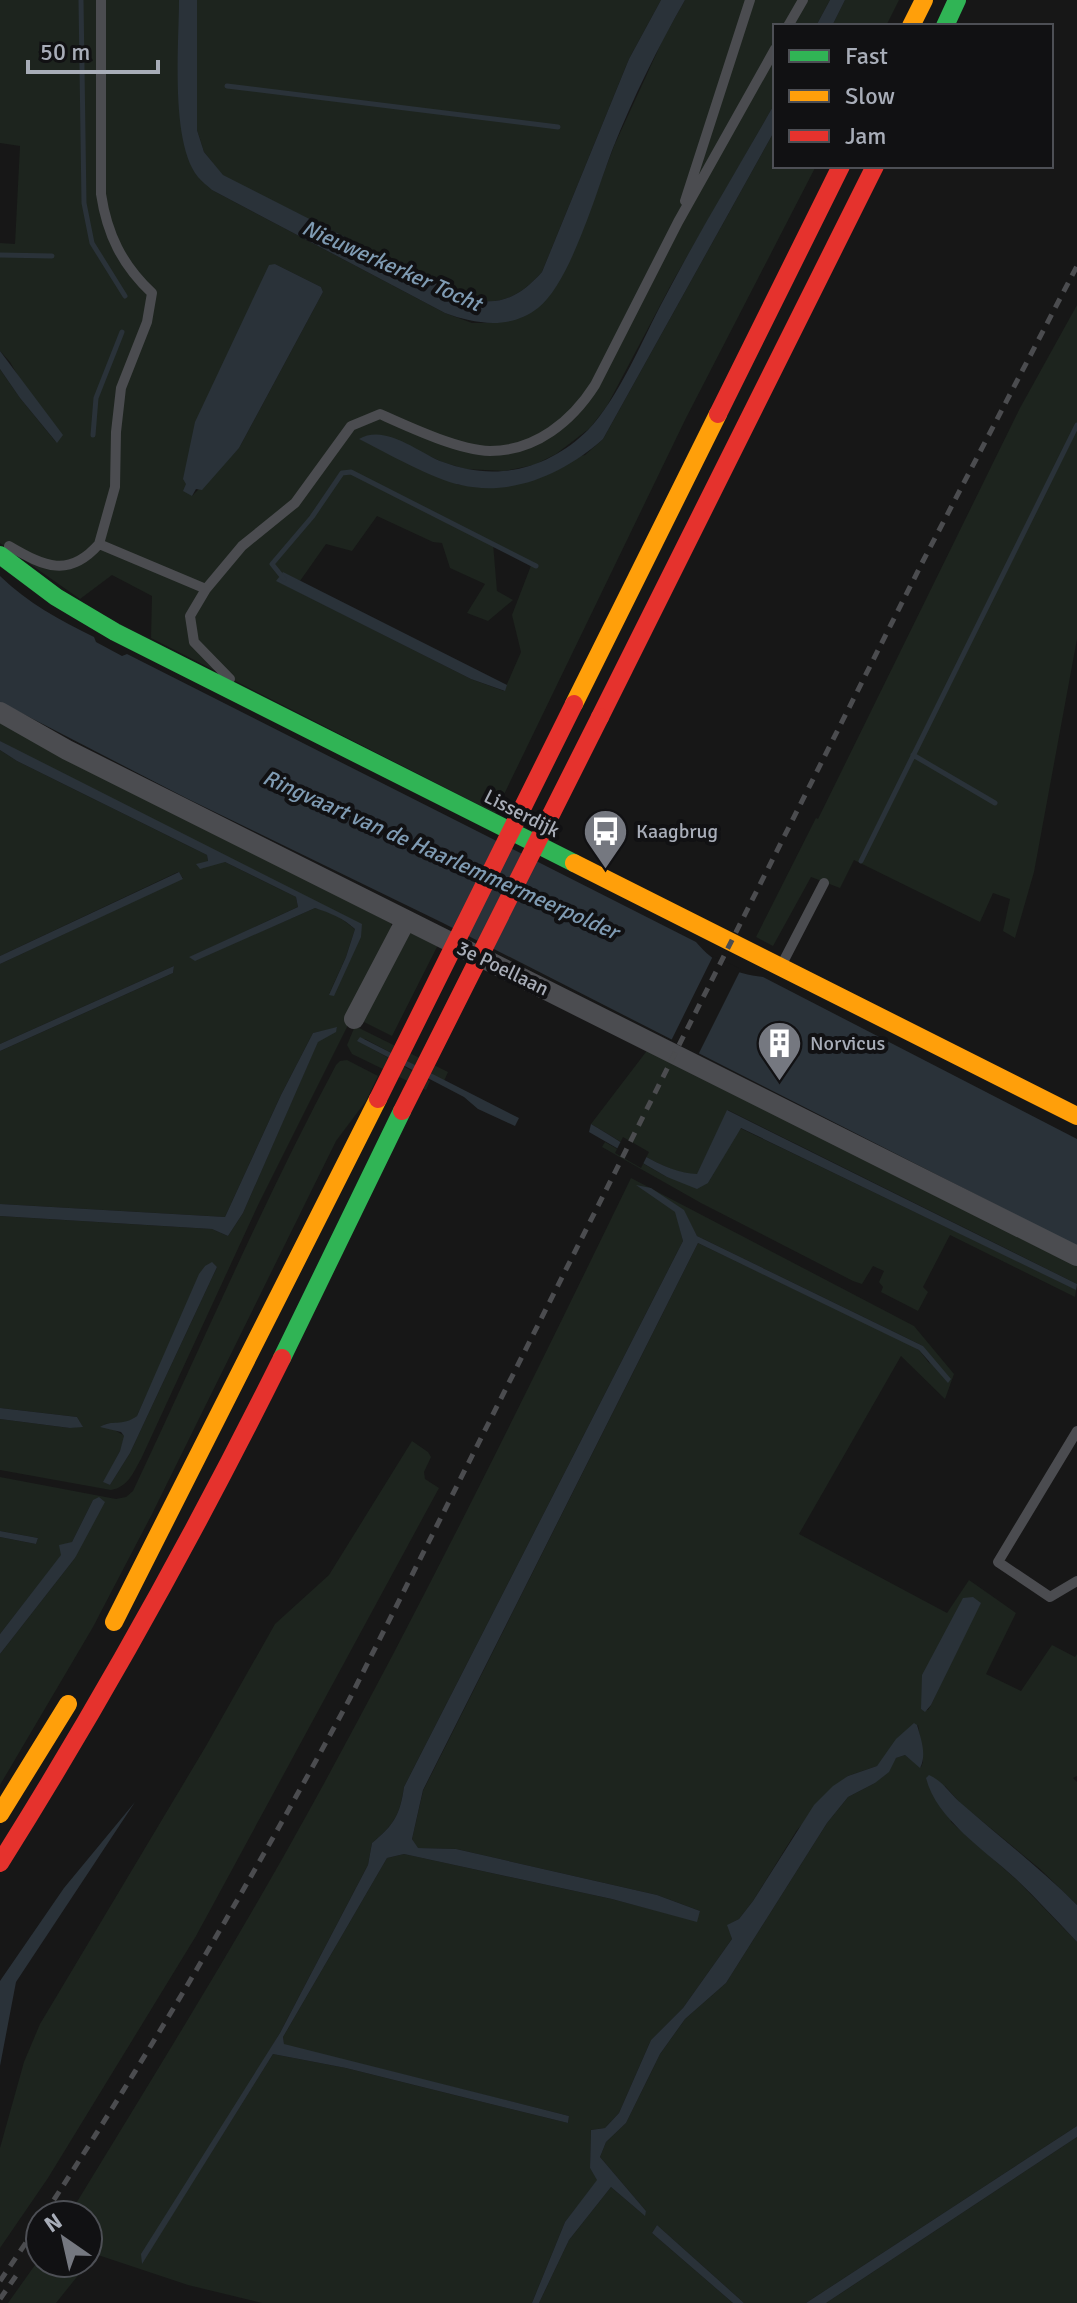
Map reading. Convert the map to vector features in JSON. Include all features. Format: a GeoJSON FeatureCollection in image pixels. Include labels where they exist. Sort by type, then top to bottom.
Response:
{"type":"FeatureCollection","features":[{"type":"Feature","properties":{"kind":"main road"},"geometry":{"type":"LineString","coordinates":[[912,24],[924,0]]}},
{"type":"Feature","properties":{"kind":"main road"},"geometry":{"type":"LineString","coordinates":[[946,24],[957,0]]}},
{"type":"Feature","properties":{"kind":"main road"},"geometry":{"type":"LineString","coordinates":[[105,1638],[189,1477],[840,168]]}},
{"type":"Feature","properties":{"kind":"main road"},"geometry":{"type":"LineString","coordinates":[[0,1863],[49,1787],[199,1524],[874,168]]}},
{"type":"Feature","properties":{"kind":"main road","name":"Lisserdijk"},"geometry":{"type":"LineString","coordinates":[[0,555],[45,592],[69,607],[235,695],[1077,1116]]}},
{"type":"Feature","properties":{"kind":"main road"},"geometry":{"type":"LineString","coordinates":[[0,1814],[79,1684]]}},
{"type":"Feature","properties":{"kind":"street","name":"3e Poellaan"},"geometry":{"type":"LineString","coordinates":[[0,712],[67,750],[1077,1256]]}},
{"type":"Feature","properties":{"kind":"street"},"geometry":{"type":"LineString","coordinates":[[354,1019],[406,920]]}},
{"type":"Feature","properties":{"kind":"lane"},"geometry":{"type":"LineString","coordinates":[[0,545],[7,544],[29,558],[66,568],[85,560],[99,544],[115,487],[121,388],[147,322],[152,293],[136,278],[115,247],[105,220],[101,194],[101,0]]}},
{"type":"Feature","properties":{"kind":"lane"},"geometry":{"type":"LineString","coordinates":[[678,222],[750,0]]}},
{"type":"Feature","properties":{"kind":"lane"},"geometry":{"type":"LineString","coordinates":[[789,24],[803,0]]}},
{"type":"Feature","properties":{"kind":"lane"},"geometry":{"type":"LineString","coordinates":[[235,695],[229,677],[194,642],[190,616],[206,589],[242,546],[295,503],[351,426],[380,414],[435,438],[490,451],[526,445],[562,426],[595,385],[678,222],[773,53]]}},
{"type":"Feature","properties":{"kind":"lane"},"geometry":{"type":"LineString","coordinates":[[99,544],[206,589]]}},
{"type":"Feature","properties":{"kind":"lane"},"geometry":{"type":"LineString","coordinates":[[780,967],[824,883]]}},
{"type":"Feature","properties":{"kind":"lane"},"geometry":{"type":"LineString","coordinates":[[1077,1431],[998,1562],[1050,1597],[1077,1581]]}},
{"type":"Feature","properties":{"kind":"shaded area"},"geometry":{"type":"Polygon","coordinates":[[[0,0],[179,0],[179,84],[212,190],[445,313],[472,323],[511,320],[555,286],[585,222],[614,146],[664,37],[685,0],[830,0],[817,24],[773,24],[773,106],[673,281],[607,406],[590,428],[556,454],[534,465],[504,471],[466,469],[442,462],[401,443],[360,439],[459,485],[585,455],[603,439],[773,134],[773,168],[815,168],[686,418],[495,813],[151,638],[152,596],[112,575],[80,599],[0,543],[0,369],[56,442],[10,362],[0,351],[0,243],[15,244],[20,146],[0,143],[0,0]],[[275,264],[187,484],[192,496],[239,448],[323,292],[321,287],[275,264]],[[377,516],[352,551],[326,544],[300,581],[283,573],[277,581],[471,679],[504,691],[521,652],[512,615],[532,563],[493,543],[497,591],[513,600],[488,621],[467,613],[485,584],[450,568],[442,543],[433,542],[377,516]]]}},
{"type":"Feature","properties":{"kind":"shaded area"},"geometry":{"type":"Polygon","coordinates":[[[197,0],[661,0],[629,59],[542,272],[512,296],[502,300],[480,301],[455,293],[223,176],[204,152],[197,130],[197,0]]]}},
{"type":"Feature","properties":{"kind":"shaded area"},"geometry":{"type":"Polygon","coordinates":[[[845,0],[899,0],[887,24],[833,24],[845,0]]]}},
{"type":"Feature","properties":{"kind":"shaded area"},"geometry":{"type":"Polygon","coordinates":[[[1077,305],[1077,639],[1034,872],[1015,938],[1003,931],[1010,899],[993,893],[980,922],[854,860],[840,888],[811,877],[773,946],[756,937],[818,819],[1020,408],[1077,305]]]}},
{"type":"Feature","properties":{"kind":"shaded area"},"geometry":{"type":"Polygon","coordinates":[[[0,719],[391,923],[392,932],[386,949],[259,1203],[141,1459],[126,1483],[111,1490],[0,1470],[0,1419],[70,1428],[82,1426],[77,1417],[0,1408],[0,1216],[212,1229],[228,1236],[243,1213],[318,1041],[337,1028],[313,1033],[225,1217],[0,1204],[0,1051],[173,973],[174,966],[0,1044],[0,964],[183,878],[178,872],[0,956],[0,750],[207,855],[208,861],[225,862],[296,897],[298,907],[190,957],[195,960],[315,908],[335,914],[355,929],[329,994],[362,925],[0,741],[0,719]],[[205,1266],[137,1416],[127,1423],[104,1424],[125,1436],[104,1482],[110,1485],[130,1453],[217,1267],[205,1266]]]}},
{"type":"Feature","properties":{"kind":"shaded area"},"geometry":{"type":"Polygon","coordinates":[[[412,930],[439,943],[392,1036],[362,1021],[412,930]]]}},
{"type":"Feature","properties":{"kind":"shaded area"},"geometry":{"type":"Polygon","coordinates":[[[355,1026],[448,1072],[444,1081],[365,1039],[358,1041],[430,1081],[426,1090],[352,1054],[347,1045],[355,1026]]]}},
{"type":"Feature","properties":{"kind":"shaded area"},"geometry":{"type":"Polygon","coordinates":[[[649,1048],[1077,1262],[1077,1284],[728,1110],[697,1175],[671,1169],[643,1155],[591,1124],[649,1048]]]}},
{"type":"Feature","properties":{"kind":"shaded area"},"geometry":{"type":"Polygon","coordinates":[[[347,1060],[378,1076],[366,1101],[336,1141],[93,1627],[0,1785],[0,1654],[75,1558],[93,1500],[72,1542],[0,1634],[0,1537],[36,1544],[38,1538],[0,1531],[0,1477],[116,1499],[126,1497],[133,1491],[282,1170],[336,1065],[347,1060]]]}},
{"type":"Feature","properties":{"kind":"shaded area"},"geometry":{"type":"Polygon","coordinates":[[[740,1128],[1075,1289],[1077,1285],[1075,1297],[950,1235],[923,1287],[928,1292],[918,1311],[881,1292],[883,1287],[879,1282],[884,1271],[873,1266],[862,1284],[853,1281],[701,1203],[602,1147],[605,1142],[667,1177],[708,1183],[740,1128]]]}},
{"type":"Feature","properties":{"kind":"shaded area"},"geometry":{"type":"Polygon","coordinates":[[[631,1178],[914,1326],[954,1374],[945,1399],[901,1356],[799,1534],[947,1613],[969,1580],[1016,1613],[986,1674],[1021,1691],[1052,1645],[1075,1657],[1077,1654],[1077,1776],[1073,1778],[1077,1782],[1077,1905],[1040,1869],[960,1803],[945,1786],[951,1822],[1018,1881],[1077,1942],[1077,2126],[806,2303],[744,2303],[657,2225],[652,2233],[733,2303],[539,2303],[569,2240],[611,2187],[644,2215],[646,2211],[600,2157],[606,2142],[626,2123],[660,2054],[685,2019],[726,1983],[827,1823],[848,1797],[875,1783],[896,1758],[905,1755],[921,1767],[918,1725],[877,1766],[848,1776],[797,1830],[753,1901],[739,1919],[728,1925],[732,1939],[683,2008],[651,2040],[619,2113],[605,2128],[591,2130],[590,2168],[598,2180],[565,2222],[532,2303],[262,2303],[188,2285],[104,2257],[104,2199],[79,2199],[222,1963],[310,1809],[435,1574],[631,1178]],[[668,1206],[676,1212],[683,1241],[404,1787],[395,1819],[372,1843],[368,1865],[280,2033],[142,2263],[273,2054],[346,2068],[568,2123],[569,2116],[284,2045],[283,2037],[387,1858],[404,1854],[612,1899],[696,1921],[700,1911],[657,1895],[456,1849],[417,1848],[412,1839],[423,1791],[698,1243],[909,1344],[919,1350],[930,1364],[923,1346],[697,1236],[683,1210],[668,1206]],[[980,1601],[921,1709],[928,1710],[980,1601]]]}},
{"type":"Feature","properties":{"kind":"shaded area"},"geometry":{"type":"Polygon","coordinates":[[[412,1441],[428,1452],[431,1457],[424,1472],[425,1479],[439,1488],[196,1936],[48,2178],[34,2199],[24,2199],[24,2213],[0,2248],[0,2148],[24,2062],[40,2024],[275,1624],[329,1575],[412,1441]]]}},
{"type":"Feature","properties":{"kind":"shaded area"},"geometry":{"type":"Polygon","coordinates":[[[1077,2137],[1077,2303],[826,2303],[1077,2137]]]}},
{"type":"Feature","properties":{"kind":"shaded area"},"geometry":{"type":"Polygon","coordinates":[[[25,2279],[75,2279],[56,2303],[8,2303],[25,2279]]]}},
{"type":"Feature","properties":{"kind":"water","name":"Nieuwerkerker Tocht"},"geometry":{"type":"Polygon","coordinates":[[[179,0],[197,0],[197,130],[204,152],[223,175],[455,293],[480,301],[492,301],[512,296],[542,272],[629,59],[661,0],[685,0],[629,110],[582,234],[561,278],[538,308],[516,320],[492,323],[445,313],[212,190],[200,179],[189,161],[180,117],[179,0]]]}},
{"type":"Feature","properties":{"kind":"water"},"geometry":{"type":"Polygon","coordinates":[[[830,0],[845,0],[833,24],[817,24],[830,0]]]}},
{"type":"Feature","properties":{"kind":"water"},"geometry":{"type":"Polygon","coordinates":[[[773,106],[773,134],[603,439],[555,472],[519,485],[480,488],[437,477],[359,439],[369,435],[391,437],[434,458],[473,470],[515,470],[560,452],[588,430],[610,402],[691,249],[773,106]]]}},
{"type":"Feature","properties":{"kind":"water"},"geometry":{"type":"Polygon","coordinates":[[[275,264],[321,287],[323,292],[239,448],[202,490],[196,489],[192,496],[183,491],[186,484],[183,479],[195,422],[269,265],[275,264]]]}},
{"type":"Feature","properties":{"kind":"water"},"geometry":{"type":"Polygon","coordinates":[[[0,351],[63,435],[57,443],[0,369],[0,351]]]}},
{"type":"Feature","properties":{"kind":"water"},"geometry":{"type":"Polygon","coordinates":[[[283,572],[507,685],[505,691],[471,679],[276,581],[283,572]]]}},
{"type":"Feature","properties":{"kind":"water","name":"Ringvaart van de Haarlemmermeerpolder"},"geometry":{"type":"Polygon","coordinates":[[[0,576],[33,603],[122,656],[127,654],[696,942],[726,967],[763,977],[1077,1139],[1077,1246],[443,923],[186,798],[0,702],[0,576]]]}},
{"type":"Feature","properties":{"kind":"water"},"geometry":{"type":"Polygon","coordinates":[[[0,741],[362,924],[361,937],[334,996],[329,995],[355,929],[350,925],[315,908],[195,961],[189,957],[298,907],[296,897],[225,862],[200,869],[196,864],[208,861],[207,855],[17,761],[0,750],[0,741]]]}},
{"type":"Feature","properties":{"kind":"water"},"geometry":{"type":"Polygon","coordinates":[[[179,872],[183,879],[0,964],[0,956],[179,872]]]}},
{"type":"Feature","properties":{"kind":"water"},"geometry":{"type":"Polygon","coordinates":[[[174,966],[173,973],[0,1051],[0,1044],[174,966]]]}},
{"type":"Feature","properties":{"kind":"water"},"geometry":{"type":"Polygon","coordinates":[[[337,1027],[336,1032],[318,1042],[243,1213],[228,1236],[212,1229],[0,1216],[0,1204],[225,1217],[313,1033],[337,1027]]]}},
{"type":"Feature","properties":{"kind":"water"},"geometry":{"type":"Polygon","coordinates":[[[360,1037],[519,1118],[515,1126],[478,1109],[464,1097],[357,1041],[360,1037]]]}},
{"type":"Feature","properties":{"kind":"water"},"geometry":{"type":"Polygon","coordinates":[[[727,1110],[1077,1284],[1076,1290],[741,1128],[708,1183],[697,1189],[667,1177],[589,1132],[591,1124],[657,1162],[684,1173],[697,1174],[727,1110]]]}},
{"type":"Feature","properties":{"kind":"water"},"geometry":{"type":"Polygon","coordinates":[[[636,1185],[651,1188],[684,1210],[697,1236],[923,1346],[951,1379],[948,1383],[919,1350],[698,1243],[423,1790],[412,1839],[418,1848],[456,1849],[657,1895],[700,1911],[697,1922],[612,1899],[404,1854],[387,1858],[283,2037],[284,2044],[569,2116],[568,2123],[346,2068],[273,2054],[142,2264],[141,2254],[280,2033],[368,1865],[372,1843],[395,1819],[404,1787],[683,1241],[675,1212],[636,1185]]]}},
{"type":"Feature","properties":{"kind":"water"},"geometry":{"type":"Polygon","coordinates":[[[212,1262],[217,1267],[130,1453],[110,1485],[103,1482],[120,1451],[124,1436],[121,1432],[100,1427],[137,1416],[199,1274],[212,1262]]]}},
{"type":"Feature","properties":{"kind":"water"},"geometry":{"type":"Polygon","coordinates":[[[0,1408],[77,1417],[83,1427],[0,1419],[0,1408]]]}},
{"type":"Feature","properties":{"kind":"water"},"geometry":{"type":"Polygon","coordinates":[[[99,1497],[105,1502],[75,1558],[0,1654],[0,1634],[61,1555],[59,1545],[72,1542],[93,1500],[99,1497]]]}},
{"type":"Feature","properties":{"kind":"water"},"geometry":{"type":"Polygon","coordinates":[[[0,1531],[38,1538],[36,1544],[0,1537],[0,1531]]]}},
{"type":"Feature","properties":{"kind":"water"},"geometry":{"type":"Polygon","coordinates":[[[973,1597],[981,1603],[925,1712],[921,1709],[922,1675],[963,1598],[973,1597]]]}},
{"type":"Feature","properties":{"kind":"water"},"geometry":{"type":"Polygon","coordinates":[[[914,1723],[923,1747],[920,1768],[905,1755],[896,1758],[889,1772],[848,1797],[827,1823],[726,1983],[685,2019],[660,2054],[626,2123],[606,2142],[600,2157],[646,2211],[645,2216],[611,2187],[569,2240],[539,2303],[532,2303],[565,2222],[597,2180],[590,2168],[591,2130],[605,2128],[619,2113],[651,2040],[683,2008],[732,1939],[727,1925],[739,1919],[753,1901],[814,1805],[848,1776],[877,1766],[896,1739],[914,1723]]]}},
{"type":"Feature","properties":{"kind":"water"},"geometry":{"type":"Polygon","coordinates":[[[929,1775],[943,1784],[1077,1905],[1077,1942],[1016,1879],[951,1821],[932,1793],[926,1778],[929,1775]]]}},
{"type":"Feature","properties":{"kind":"water"},"geometry":{"type":"Polygon","coordinates":[[[135,1802],[16,1982],[0,2066],[0,1981],[64,1888],[135,1802]]]}},
{"type":"Feature","properties":{"kind":"water"},"geometry":{"type":"Polygon","coordinates":[[[1077,2126],[1077,2137],[826,2303],[806,2303],[1077,2126]]]}},
{"type":"Feature","properties":{"kind":"water"},"geometry":{"type":"Polygon","coordinates":[[[657,2225],[744,2303],[733,2303],[652,2233],[657,2225]]]}},
{"type":"Feature","properties":{"kind":"pier"},"geometry":{"type":"Polygon","coordinates":[[[713,956],[741,969],[697,1057],[670,1043],[713,956]]]}},
{"type":"Feature","properties":{"kind":"pier"},"geometry":{"type":"Polygon","coordinates":[[[623,1137],[649,1152],[641,1168],[615,1153],[623,1137]]]}},
{"type":"Feature","properties":{"kind":"waterway"},"geometry":{"type":"LineString","coordinates":[[81,0],[84,203],[92,243],[125,296]]}},
{"type":"Feature","properties":{"kind":"waterway"},"geometry":{"type":"LineString","coordinates":[[227,86],[558,127]]}},
{"type":"Feature","properties":{"kind":"waterway"},"geometry":{"type":"LineString","coordinates":[[0,255],[52,256]]}},
{"type":"Feature","properties":{"kind":"waterway"},"geometry":{"type":"LineString","coordinates":[[93,435],[96,398],[122,332]]}},
{"type":"Feature","properties":{"kind":"waterway"},"geometry":{"type":"LineString","coordinates":[[861,861],[1077,425]]}},
{"type":"Feature","properties":{"kind":"waterway"},"geometry":{"type":"LineString","coordinates":[[284,579],[272,564],[312,517],[342,473],[351,472],[536,566]]}},
{"type":"Feature","properties":{"kind":"waterway"},"geometry":{"type":"LineString","coordinates":[[913,755],[995,803]]}},
{"type":"Feature","properties":{"kind":"railway"},"geometry":{"type":"LineString","coordinates":[[54,2199],[202,1961],[349,1700],[923,561],[1077,266]]}},
{"type":"Feature","properties":{"kind":"railway"},"geometry":{"type":"LineString","coordinates":[[0,2281],[24,2246]]}},
{"type":"Feature","properties":{"kind":"railway"},"geometry":{"type":"LineString","coordinates":[[0,2299],[18,2273]]}},
{"type":"Feature","properties":{"kind":"traffic: fast"},"geometry":{"type":"LineString","coordinates":[[946,24],[957,0]]}},
{"type":"Feature","properties":{"kind":"traffic: fast"},"geometry":{"type":"LineString","coordinates":[[0,555],[56,597],[115,632],[574,863]]}},
{"type":"Feature","properties":{"kind":"traffic: fast"},"geometry":{"type":"LineString","coordinates":[[282,1358],[402,1111]]}},
{"type":"Feature","properties":{"kind":"traffic: slow"},"geometry":{"type":"LineString","coordinates":[[912,24],[924,0]]}},
{"type":"Feature","properties":{"kind":"traffic: slow"},"geometry":{"type":"LineString","coordinates":[[574,704],[718,414]]}},
{"type":"Feature","properties":{"kind":"traffic: slow"},"geometry":{"type":"LineString","coordinates":[[574,863],[1077,1116]]}},
{"type":"Feature","properties":{"kind":"traffic: slow"},"geometry":{"type":"LineString","coordinates":[[114,1622],[378,1099]]}},
{"type":"Feature","properties":{"kind":"traffic: slow"},"geometry":{"type":"LineString","coordinates":[[0,1814],[68,1704]]}},
{"type":"Feature","properties":{"kind":"traffic: jam"},"geometry":{"type":"LineString","coordinates":[[718,414],[840,168]]}},
{"type":"Feature","properties":{"kind":"traffic: jam"},"geometry":{"type":"LineString","coordinates":[[600,717],[874,168]]}},
{"type":"Feature","properties":{"kind":"traffic: jam"},"geometry":{"type":"LineString","coordinates":[[378,1099],[574,704]]}},
{"type":"Feature","properties":{"kind":"traffic: jam"},"geometry":{"type":"LineString","coordinates":[[402,1111],[600,717]]}},
{"type":"Feature","properties":{"kind":"traffic: jam"},"geometry":{"type":"LineString","coordinates":[[0,1863],[147,1614],[282,1358]]}},
{"type":"Feature","properties":{"kind":"place","name":"Kaagbrug"},"geometry":{"type":"Point","coordinates":[605,870]}},
{"type":"Feature","properties":{"kind":"place","name":"Norvicus"},"geometry":{"type":"Point","coordinates":[779,1082]}}]}
